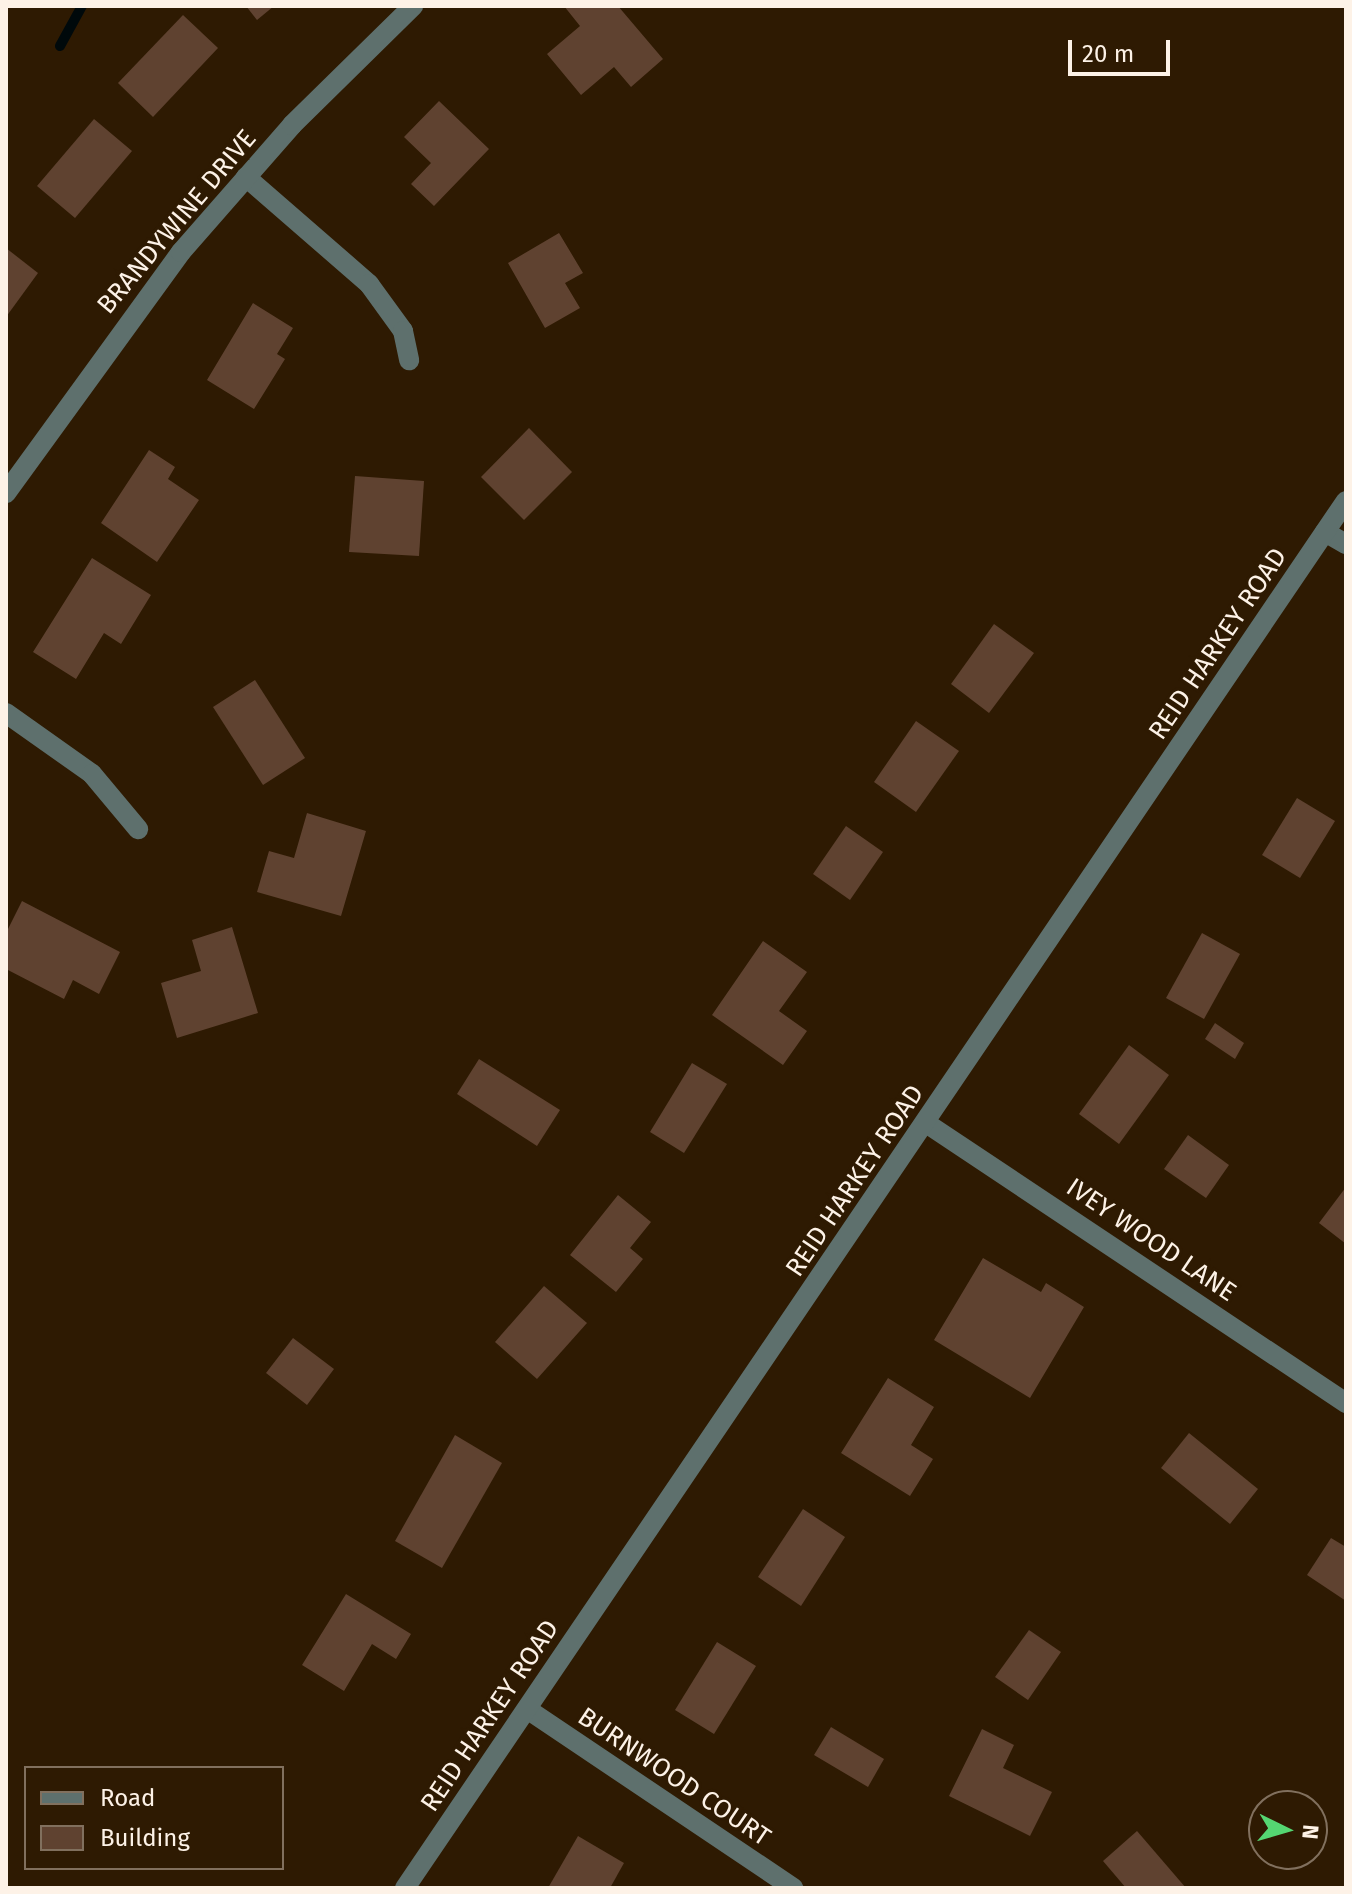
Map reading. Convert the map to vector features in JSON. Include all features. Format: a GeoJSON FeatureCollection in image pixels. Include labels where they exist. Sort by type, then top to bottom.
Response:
{"type":"FeatureCollection","features":[{"type":"Feature","properties":{"kind":"street","name":"BRANDYWINE DRIVE"},"geometry":{"type":"LineString","coordinates":[[6,493],[99,357],[246,177],[413,6]]}},
{"type":"Feature","properties":{"kind":"street"},"geometry":{"type":"LineString","coordinates":[[246,177],[369,284],[403,331],[409,360]]}},
{"type":"Feature","properties":{"kind":"street","name":"REID HARKEY ROAD"},"geometry":{"type":"LineString","coordinates":[[405,1888],[1346,501]]}},
{"type":"Feature","properties":{"kind":"street"},"geometry":{"type":"LineString","coordinates":[[1325,532],[1346,544]]}},
{"type":"Feature","properties":{"kind":"street"},"geometry":{"type":"LineString","coordinates":[[6,713],[92,774],[138,829]]}},
{"type":"Feature","properties":{"kind":"street","name":"IVEY WOOD LANE"},"geometry":{"type":"LineString","coordinates":[[926,1123],[1346,1403]]}},
{"type":"Feature","properties":{"kind":"street","name":"BURNWOOD COURT"},"geometry":{"type":"LineString","coordinates":[[527,1709],[793,1888]]}},
{"type":"Feature","properties":{"kind":"building"},"geometry":{"type":"Polygon","coordinates":[[[246,6],[274,6],[257,20],[246,6]]]}},
{"type":"Feature","properties":{"kind":"building"},"geometry":{"type":"Polygon","coordinates":[[[564,6],[618,6],[663,59],[631,87],[614,67],[581,95],[547,54],[580,26],[564,6]]]}},
{"type":"Feature","properties":{"kind":"building"},"geometry":{"type":"Polygon","coordinates":[[[183,15],[218,48],[153,117],[118,83],[183,15]]]}},
{"type":"Feature","properties":{"kind":"building"},"geometry":{"type":"Polygon","coordinates":[[[439,101],[489,149],[434,206],[411,184],[431,163],[404,137],[439,101]]]}},
{"type":"Feature","properties":{"kind":"building"},"geometry":{"type":"Polygon","coordinates":[[[94,119],[132,151],[75,218],[37,186],[94,119]]]}},
{"type":"Feature","properties":{"kind":"building"},"geometry":{"type":"Polygon","coordinates":[[[559,233],[583,273],[565,283],[580,308],[545,328],[508,263],[559,233]]]}},
{"type":"Feature","properties":{"kind":"building"},"geometry":{"type":"Polygon","coordinates":[[[6,248],[38,273],[6,317],[6,248]]]}},
{"type":"Feature","properties":{"kind":"building"},"geometry":{"type":"Polygon","coordinates":[[[253,303],[293,328],[277,354],[285,359],[254,409],[207,380],[253,303]]]}},
{"type":"Feature","properties":{"kind":"building"},"geometry":{"type":"Polygon","coordinates":[[[529,428],[572,472],[524,520],[481,477],[529,428]]]}},
{"type":"Feature","properties":{"kind":"building"},"geometry":{"type":"Polygon","coordinates":[[[149,450],[175,467],[168,479],[199,500],[157,562],[101,523],[149,450]]]}},
{"type":"Feature","properties":{"kind":"building"},"geometry":{"type":"Polygon","coordinates":[[[355,476],[424,481],[419,556],[349,552],[355,476]]]}},
{"type":"Feature","properties":{"kind":"building"},"geometry":{"type":"Polygon","coordinates":[[[92,558],[151,595],[121,644],[104,633],[76,679],[33,652],[92,558]]]}},
{"type":"Feature","properties":{"kind":"building"},"geometry":{"type":"Polygon","coordinates":[[[994,624],[1034,653],[989,713],[951,684],[994,624]]]}},
{"type":"Feature","properties":{"kind":"building"},"geometry":{"type":"Polygon","coordinates":[[[255,680],[305,758],[263,785],[213,707],[255,680]]]}},
{"type":"Feature","properties":{"kind":"building"},"geometry":{"type":"Polygon","coordinates":[[[916,721],[959,751],[916,812],[874,782],[916,721]]]}},
{"type":"Feature","properties":{"kind":"building"},"geometry":{"type":"Polygon","coordinates":[[[1297,798],[1335,821],[1300,878],[1262,855],[1297,798]]]}},
{"type":"Feature","properties":{"kind":"building"},"geometry":{"type":"Polygon","coordinates":[[[307,813],[366,831],[341,916],[257,892],[269,851],[294,858],[307,813]]]}},
{"type":"Feature","properties":{"kind":"building"},"geometry":{"type":"Polygon","coordinates":[[[846,826],[883,852],[850,900],[813,874],[846,826]]]}},
{"type":"Feature","properties":{"kind":"building"},"geometry":{"type":"Polygon","coordinates":[[[22,901],[120,952],[99,994],[73,980],[64,999],[6,969],[6,933],[22,901]]]}},
{"type":"Feature","properties":{"kind":"building"},"geometry":{"type":"Polygon","coordinates":[[[232,927],[258,1013],[177,1038],[161,983],[201,971],[192,940],[232,927]]]}},
{"type":"Feature","properties":{"kind":"building"},"geometry":{"type":"Polygon","coordinates":[[[1202,933],[1240,954],[1204,1019],[1166,998],[1202,933]]]}},
{"type":"Feature","properties":{"kind":"building"},"geometry":{"type":"Polygon","coordinates":[[[763,941],[807,972],[779,1011],[807,1031],[783,1065],[712,1015],[763,941]]]}},
{"type":"Feature","properties":{"kind":"building"},"geometry":{"type":"Polygon","coordinates":[[[1215,1023],[1244,1043],[1235,1059],[1205,1039],[1215,1023]]]}},
{"type":"Feature","properties":{"kind":"building"},"geometry":{"type":"Polygon","coordinates":[[[1129,1045],[1169,1075],[1119,1144],[1079,1114],[1129,1045]]]}},
{"type":"Feature","properties":{"kind":"building"},"geometry":{"type":"Polygon","coordinates":[[[479,1059],[560,1110],[537,1146],[457,1094],[479,1059]]]}},
{"type":"Feature","properties":{"kind":"building"},"geometry":{"type":"Polygon","coordinates":[[[692,1063],[727,1084],[684,1153],[650,1132],[692,1063]]]}},
{"type":"Feature","properties":{"kind":"building"},"geometry":{"type":"Polygon","coordinates":[[[1188,1135],[1229,1165],[1206,1198],[1164,1169],[1188,1135]]]}},
{"type":"Feature","properties":{"kind":"building"},"geometry":{"type":"Polygon","coordinates":[[[1346,1187],[1346,1244],[1319,1223],[1346,1187]]]}},
{"type":"Feature","properties":{"kind":"building"},"geometry":{"type":"Polygon","coordinates":[[[618,1195],[651,1222],[630,1248],[643,1259],[616,1292],[570,1255],[618,1195]]]}},
{"type":"Feature","properties":{"kind":"building"},"geometry":{"type":"Polygon","coordinates":[[[983,1258],[1041,1292],[1046,1283],[1084,1307],[1030,1398],[934,1340],[983,1258]]]}},
{"type":"Feature","properties":{"kind":"building"},"geometry":{"type":"Polygon","coordinates":[[[544,1286],[587,1323],[537,1379],[495,1342],[544,1286]]]}},
{"type":"Feature","properties":{"kind":"building"},"geometry":{"type":"Polygon","coordinates":[[[293,1338],[334,1369],[307,1405],[266,1373],[293,1338]]]}},
{"type":"Feature","properties":{"kind":"building"},"geometry":{"type":"Polygon","coordinates":[[[888,1378],[934,1407],[911,1445],[933,1459],[910,1496],[841,1453],[888,1378]]]}},
{"type":"Feature","properties":{"kind":"building"},"geometry":{"type":"Polygon","coordinates":[[[1189,1433],[1258,1489],[1230,1524],[1161,1468],[1189,1433]]]}},
{"type":"Feature","properties":{"kind":"building"},"geometry":{"type":"Polygon","coordinates":[[[455,1435],[502,1463],[442,1568],[395,1541],[455,1435]]]}},
{"type":"Feature","properties":{"kind":"building"},"geometry":{"type":"Polygon","coordinates":[[[803,1509],[845,1537],[801,1606],[758,1577],[803,1509]]]}},
{"type":"Feature","properties":{"kind":"building"},"geometry":{"type":"Polygon","coordinates":[[[1331,1538],[1346,1547],[1346,1601],[1307,1575],[1331,1538]]]}},
{"type":"Feature","properties":{"kind":"building"},"geometry":{"type":"Polygon","coordinates":[[[346,1594],[411,1634],[396,1659],[372,1644],[344,1691],[302,1665],[346,1594]]]}},
{"type":"Feature","properties":{"kind":"building"},"geometry":{"type":"Polygon","coordinates":[[[1029,1630],[1061,1652],[1028,1700],[995,1677],[1029,1630]]]}},
{"type":"Feature","properties":{"kind":"building"},"geometry":{"type":"Polygon","coordinates":[[[717,1642],[756,1666],[714,1734],[675,1710],[717,1642]]]}},
{"type":"Feature","properties":{"kind":"building"},"geometry":{"type":"Polygon","coordinates":[[[831,1727],[884,1759],[868,1787],[814,1755],[831,1727]]]}},
{"type":"Feature","properties":{"kind":"building"},"geometry":{"type":"Polygon","coordinates":[[[982,1729],[1014,1745],[1003,1768],[1052,1792],[1030,1836],[949,1796],[982,1729]]]}},
{"type":"Feature","properties":{"kind":"building"},"geometry":{"type":"Polygon","coordinates":[[[1137,1831],[1186,1888],[1126,1888],[1103,1861],[1137,1831]]]}},
{"type":"Feature","properties":{"kind":"building"},"geometry":{"type":"Polygon","coordinates":[[[578,1836],[624,1863],[610,1888],[548,1888],[578,1836]]]}},
{"type":"Feature","properties":{"kind":"waterway"},"geometry":{"type":"LineString","coordinates":[[60,46],[82,6]]}}]}
